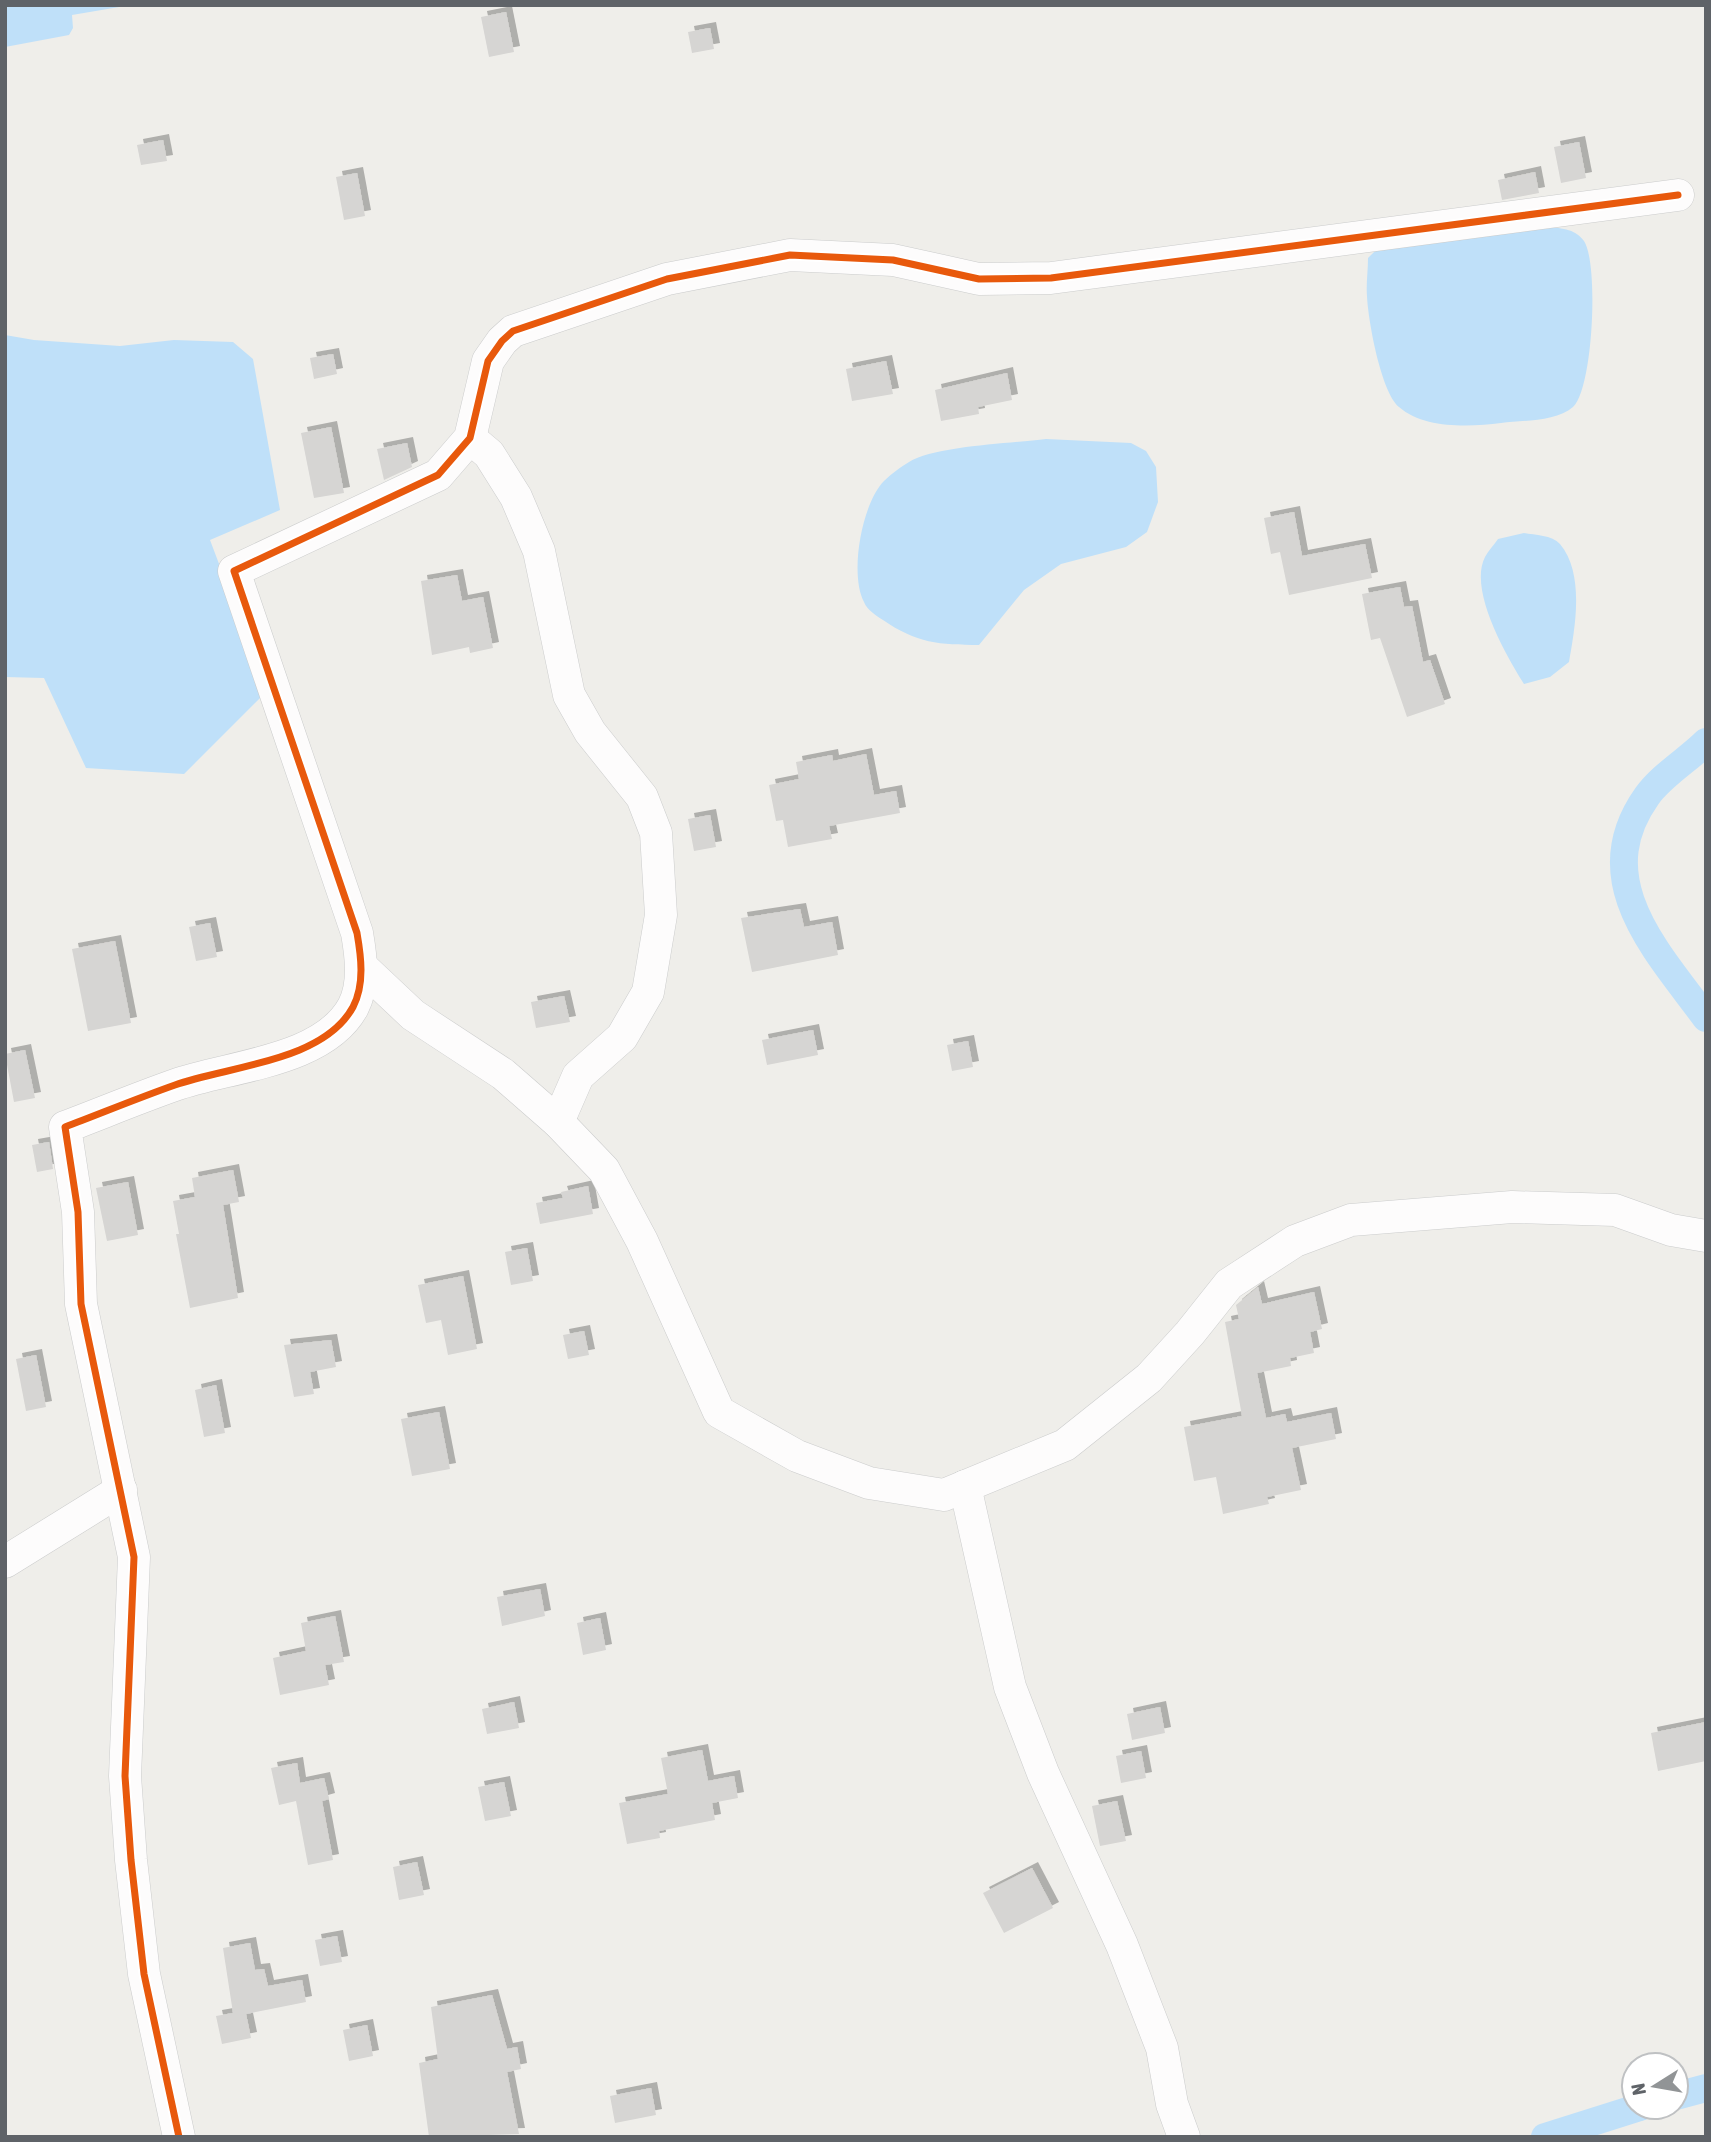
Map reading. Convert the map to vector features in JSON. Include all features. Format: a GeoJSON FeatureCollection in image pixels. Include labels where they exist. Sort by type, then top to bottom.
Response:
{"type":"FeatureCollection","features":[{"type":"Feature","properties":{"kind":"street"},"geometry":{"type":"LineString","coordinates":[[179,2137],[144,1975],[131,1860],[125,1776],[134,1557],[81,1304],[78,1212],[65,1127],[178,1084],[298,1051],[331,1031],[353,1006],[362,967],[348,905],[234,571],[438,475],[470,438],[488,361],[513,331],[667,279],[790,255],[893,260],[979,279],[1051,278],[1678,195]]}},
{"type":"Feature","properties":{"kind":"street"},"geometry":{"type":"LineString","coordinates":[[470,438],[489,454],[516,497],[539,551],[569,695],[590,732],[642,797],[656,834],[661,915],[648,992],[622,1037],[578,1076],[558,1122]]}},
{"type":"Feature","properties":{"kind":"street"},"geometry":{"type":"LineString","coordinates":[[362,967],[413,1015],[503,1074],[558,1122],[604,1170],[642,1241],[719,1412],[797,1456],[869,1483],[944,1495],[1065,1445],[1149,1378],[1229,1284],[1295,1241],[1350,1220],[1512,1207],[1615,1210],[1671,1230],[1706,1236]]}},
{"type":"Feature","properties":{"kind":"street"},"geometry":{"type":"LineString","coordinates":[[965,1486],[1010,1686],[1043,1773],[1122,1945],[1162,2048],[1172,2104],[1184,2137]]}},
{"type":"Feature","properties":{"kind":"street"},"geometry":{"type":"LineString","coordinates":[[5,1562],[121,1490]]}},
{"type":"Feature","properties":{"kind":"water"},"geometry":{"type":"Polygon","coordinates":[[[5,5],[131,5],[72,15],[73,28],[69,35],[5,47],[5,5]]]}},
{"type":"Feature","properties":{"kind":"water"},"geometry":{"type":"Polygon","coordinates":[[[1545,227],[1576,233],[1584,241],[1589,254],[1592,326],[1585,377],[1580,396],[1573,407],[1566,412],[1539,420],[1448,425],[1421,419],[1399,407],[1392,399],[1381,372],[1373,338],[1367,296],[1368,258],[1380,246],[1545,227]]]}},
{"type":"Feature","properties":{"kind":"water"},"geometry":{"type":"Polygon","coordinates":[[[5,335],[34,340],[120,346],[174,340],[233,342],[253,359],[280,510],[210,540],[267,691],[184,774],[86,768],[44,678],[5,677],[5,335]]]}},
{"type":"Feature","properties":{"kind":"water"},"geometry":{"type":"Polygon","coordinates":[[[1046,439],[1131,443],[1146,451],[1156,467],[1158,502],[1147,532],[1126,547],[1061,564],[1024,590],[979,645],[940,643],[906,634],[878,617],[865,605],[858,574],[860,539],[869,505],[884,481],[909,462],[936,452],[1046,439]]]}},
{"type":"Feature","properties":{"kind":"water"},"geometry":{"type":"Polygon","coordinates":[[[1524,533],[1548,537],[1560,544],[1573,570],[1576,602],[1569,662],[1550,677],[1524,684],[1500,641],[1485,605],[1481,571],[1485,557],[1498,539],[1524,533]]]}},
{"type":"Feature","properties":{"kind":"building"},"geometry":{"type":"Polygon","coordinates":[[[506,12],[514,52],[489,57],[481,17],[506,12]]]}},
{"type":"Feature","properties":{"kind":"building"},"geometry":{"type":"Polygon","coordinates":[[[710,28],[714,49],[692,53],[688,32],[710,28]]]}},
{"type":"Feature","properties":{"kind":"building"},"geometry":{"type":"Polygon","coordinates":[[[163,140],[167,161],[141,165],[137,145],[163,140]]]}},
{"type":"Feature","properties":{"kind":"building"},"geometry":{"type":"Polygon","coordinates":[[[1579,142],[1586,178],[1561,183],[1554,147],[1579,142]]]}},
{"type":"Feature","properties":{"kind":"building"},"geometry":{"type":"Polygon","coordinates":[[[1535,172],[1539,193],[1502,200],[1498,180],[1535,172]]]}},
{"type":"Feature","properties":{"kind":"building"},"geometry":{"type":"Polygon","coordinates":[[[357,173],[365,216],[344,220],[336,177],[357,173]]]}},
{"type":"Feature","properties":{"kind":"building"},"geometry":{"type":"Polygon","coordinates":[[[333,354],[337,374],[314,379],[310,358],[333,354]]]}},
{"type":"Feature","properties":{"kind":"building"},"geometry":{"type":"Polygon","coordinates":[[[886,361],[893,394],[852,401],[846,369],[886,361]]]}},
{"type":"Feature","properties":{"kind":"building"},"geometry":{"type":"Polygon","coordinates":[[[1007,373],[1012,400],[978,407],[979,414],[941,421],[935,390],[1007,373]]]}},
{"type":"Feature","properties":{"kind":"building"},"geometry":{"type":"Polygon","coordinates":[[[331,427],[344,493],[314,498],[301,433],[331,427]]]}},
{"type":"Feature","properties":{"kind":"building"},"geometry":{"type":"Polygon","coordinates":[[[407,443],[412,467],[384,480],[377,449],[407,443]]]}},
{"type":"Feature","properties":{"kind":"building"},"geometry":{"type":"Polygon","coordinates":[[[1294,512],[1302,556],[1365,544],[1372,578],[1289,595],[1280,552],[1271,554],[1264,518],[1294,512]]]}},
{"type":"Feature","properties":{"kind":"building"},"geometry":{"type":"Polygon","coordinates":[[[457,575],[462,601],[483,597],[493,648],[470,653],[469,647],[432,655],[421,581],[457,575]]]}},
{"type":"Feature","properties":{"kind":"building"},"geometry":{"type":"Polygon","coordinates":[[[1400,587],[1404,607],[1412,606],[1423,662],[1430,660],[1445,704],[1407,717],[1380,638],[1371,640],[1362,594],[1400,587]]]}},
{"type":"Feature","properties":{"kind":"building"},"geometry":{"type":"Polygon","coordinates":[[[866,754],[874,795],[896,791],[900,813],[829,826],[832,839],[788,847],[783,820],[776,821],[769,785],[799,779],[796,762],[832,755],[833,761],[866,754]]]}},
{"type":"Feature","properties":{"kind":"building"},"geometry":{"type":"Polygon","coordinates":[[[710,815],[716,847],[694,851],[688,819],[710,815]]]}},
{"type":"Feature","properties":{"kind":"building"},"geometry":{"type":"Polygon","coordinates":[[[800,909],[804,927],[832,922],[838,955],[752,972],[741,918],[800,909]]]}},
{"type":"Feature","properties":{"kind":"building"},"geometry":{"type":"Polygon","coordinates":[[[210,923],[217,957],[196,961],[189,927],[210,923]]]}},
{"type":"Feature","properties":{"kind":"building"},"geometry":{"type":"Polygon","coordinates":[[[115,941],[131,1023],[88,1031],[72,949],[115,941]]]}},
{"type":"Feature","properties":{"kind":"building"},"geometry":{"type":"Polygon","coordinates":[[[564,996],[570,1022],[536,1028],[531,1002],[564,996]]]}},
{"type":"Feature","properties":{"kind":"building"},"geometry":{"type":"Polygon","coordinates":[[[813,1030],[818,1055],[767,1065],[762,1040],[813,1030]]]}},
{"type":"Feature","properties":{"kind":"building"},"geometry":{"type":"Polygon","coordinates":[[[968,1041],[973,1067],[952,1071],[947,1045],[968,1041]]]}},
{"type":"Feature","properties":{"kind":"building"},"geometry":{"type":"Polygon","coordinates":[[[25,1050],[35,1098],[14,1102],[5,1054],[25,1050]]]}},
{"type":"Feature","properties":{"kind":"building"},"geometry":{"type":"Polygon","coordinates":[[[49,1142],[53,1169],[37,1172],[32,1145],[49,1142]]]}},
{"type":"Feature","properties":{"kind":"building"},"geometry":{"type":"Polygon","coordinates":[[[233,1170],[239,1202],[223,1205],[238,1298],[190,1308],[176,1234],[179,1234],[173,1201],[195,1197],[192,1178],[233,1170]]]}},
{"type":"Feature","properties":{"kind":"building"},"geometry":{"type":"Polygon","coordinates":[[[128,1182],[138,1235],[107,1241],[96,1188],[128,1182]]]}},
{"type":"Feature","properties":{"kind":"building"},"geometry":{"type":"Polygon","coordinates":[[[588,1186],[593,1214],[540,1224],[536,1203],[563,1198],[561,1192],[588,1186]]]}},
{"type":"Feature","properties":{"kind":"building"},"geometry":{"type":"Polygon","coordinates":[[[527,1248],[533,1281],[511,1285],[505,1252],[527,1248]]]}},
{"type":"Feature","properties":{"kind":"building"},"geometry":{"type":"Polygon","coordinates":[[[463,1276],[477,1349],[448,1355],[441,1320],[426,1323],[418,1285],[463,1276]]]}},
{"type":"Feature","properties":{"kind":"building"},"geometry":{"type":"Polygon","coordinates":[[[1258,1287],[1262,1304],[1314,1292],[1322,1329],[1310,1332],[1314,1353],[1290,1358],[1291,1366],[1257,1373],[1266,1418],[1285,1414],[1287,1422],[1331,1413],[1336,1439],[1292,1448],[1301,1490],[1267,1497],[1269,1504],[1223,1514],[1216,1477],[1194,1481],[1184,1427],[1242,1416],[1225,1322],[1239,1319],[1236,1305],[1258,1287]]]}},
{"type":"Feature","properties":{"kind":"building"},"geometry":{"type":"Polygon","coordinates":[[[584,1331],[589,1355],[568,1359],[563,1335],[584,1331]]]}},
{"type":"Feature","properties":{"kind":"building"},"geometry":{"type":"Polygon","coordinates":[[[331,1340],[336,1367],[310,1372],[314,1394],[294,1397],[284,1345],[331,1340]]]}},
{"type":"Feature","properties":{"kind":"building"},"geometry":{"type":"Polygon","coordinates":[[[36,1355],[46,1407],[26,1411],[16,1359],[36,1355]]]}},
{"type":"Feature","properties":{"kind":"building"},"geometry":{"type":"Polygon","coordinates":[[[216,1385],[225,1433],[204,1437],[195,1390],[216,1385]]]}},
{"type":"Feature","properties":{"kind":"building"},"geometry":{"type":"Polygon","coordinates":[[[439,1412],[450,1469],[412,1476],[401,1419],[439,1412]]]}},
{"type":"Feature","properties":{"kind":"building"},"geometry":{"type":"Polygon","coordinates":[[[540,1589],[545,1616],[502,1626],[497,1597],[540,1589]]]}},
{"type":"Feature","properties":{"kind":"building"},"geometry":{"type":"Polygon","coordinates":[[[335,1616],[344,1662],[325,1665],[329,1685],[280,1695],[273,1658],[306,1651],[301,1623],[335,1616]]]}},
{"type":"Feature","properties":{"kind":"building"},"geometry":{"type":"Polygon","coordinates":[[[600,1618],[606,1650],[583,1655],[577,1623],[600,1618]]]}},
{"type":"Feature","properties":{"kind":"building"},"geometry":{"type":"Polygon","coordinates":[[[514,1702],[519,1728],[487,1734],[482,1709],[514,1702]]]}},
{"type":"Feature","properties":{"kind":"building"},"geometry":{"type":"Polygon","coordinates":[[[1160,1707],[1165,1733],[1132,1740],[1127,1714],[1160,1707]]]}},
{"type":"Feature","properties":{"kind":"building"},"geometry":{"type":"Polygon","coordinates":[[[1706,1722],[1706,1761],[1658,1771],[1651,1733],[1706,1722]]]}},
{"type":"Feature","properties":{"kind":"building"},"geometry":{"type":"Polygon","coordinates":[[[702,1750],[708,1781],[734,1776],[738,1798],[712,1803],[715,1820],[659,1831],[660,1838],[627,1844],[619,1803],[668,1794],[661,1758],[702,1750]]]}},
{"type":"Feature","properties":{"kind":"building"},"geometry":{"type":"Polygon","coordinates":[[[1141,1751],[1146,1778],[1121,1783],[1116,1756],[1141,1751]]]}},
{"type":"Feature","properties":{"kind":"building"},"geometry":{"type":"Polygon","coordinates":[[[297,1763],[300,1783],[324,1778],[329,1799],[322,1801],[333,1860],[308,1865],[296,1801],[279,1805],[271,1768],[297,1763]]]}},
{"type":"Feature","properties":{"kind":"building"},"geometry":{"type":"Polygon","coordinates":[[[504,1782],[511,1816],[485,1821],[478,1787],[504,1782]]]}},
{"type":"Feature","properties":{"kind":"building"},"geometry":{"type":"Polygon","coordinates":[[[1117,1801],[1126,1841],[1100,1846],[1092,1806],[1117,1801]]]}},
{"type":"Feature","properties":{"kind":"building"},"geometry":{"type":"Polygon","coordinates":[[[417,1862],[424,1895],[399,1900],[393,1867],[417,1862]]]}},
{"type":"Feature","properties":{"kind":"building"},"geometry":{"type":"Polygon","coordinates":[[[1032,1868],[1053,1908],[1004,1933],[983,1893],[1032,1868]]]}},
{"type":"Feature","properties":{"kind":"building"},"geometry":{"type":"Polygon","coordinates":[[[337,1936],[342,1962],[320,1966],[315,1940],[337,1936]]]}},
{"type":"Feature","properties":{"kind":"building"},"geometry":{"type":"Polygon","coordinates":[[[250,1943],[255,1970],[264,1969],[268,1986],[302,1980],[306,2002],[246,2014],[251,2038],[222,2044],[216,2016],[233,2013],[223,1948],[250,1943]]]}},
{"type":"Feature","properties":{"kind":"building"},"geometry":{"type":"Polygon","coordinates":[[[492,1995],[507,2049],[517,2047],[521,2069],[507,2072],[519,2134],[429,2137],[419,2063],[438,2059],[431,2007],[492,1995]]]}},
{"type":"Feature","properties":{"kind":"building"},"geometry":{"type":"Polygon","coordinates":[[[367,2025],[373,2056],[349,2061],[343,2030],[367,2025]]]}},
{"type":"Feature","properties":{"kind":"building"},"geometry":{"type":"Polygon","coordinates":[[[651,2088],[656,2115],[615,2123],[610,2096],[651,2088]]]}},
{"type":"Feature","properties":{"kind":"waterway"},"geometry":{"type":"LineString","coordinates":[[1706,742],[1660,781],[1647,796],[1630,827],[1624,857],[1626,885],[1636,913],[1650,940],[1706,1018]]}},
{"type":"Feature","properties":{"kind":"waterway"},"geometry":{"type":"LineString","coordinates":[[1690,2092],[1706,2088]]}},
{"type":"Feature","properties":{"kind":"waterway"},"geometry":{"type":"LineString","coordinates":[[1545,2137],[1620,2113]]}},
{"type":"Feature","properties":{"kind":"cycle path"},"geometry":{"type":"LineString","coordinates":[[179,2137],[144,1974],[131,1860],[125,1776],[134,1557],[81,1304],[78,1212],[65,1127],[175,1085],[273,1060],[297,1051],[320,1040],[339,1025],[357,998],[361,970],[357,933],[234,571],[438,475],[470,438],[488,361],[513,331],[667,279],[790,255],[893,260],[979,279],[1051,278],[1678,195]]}}]}
